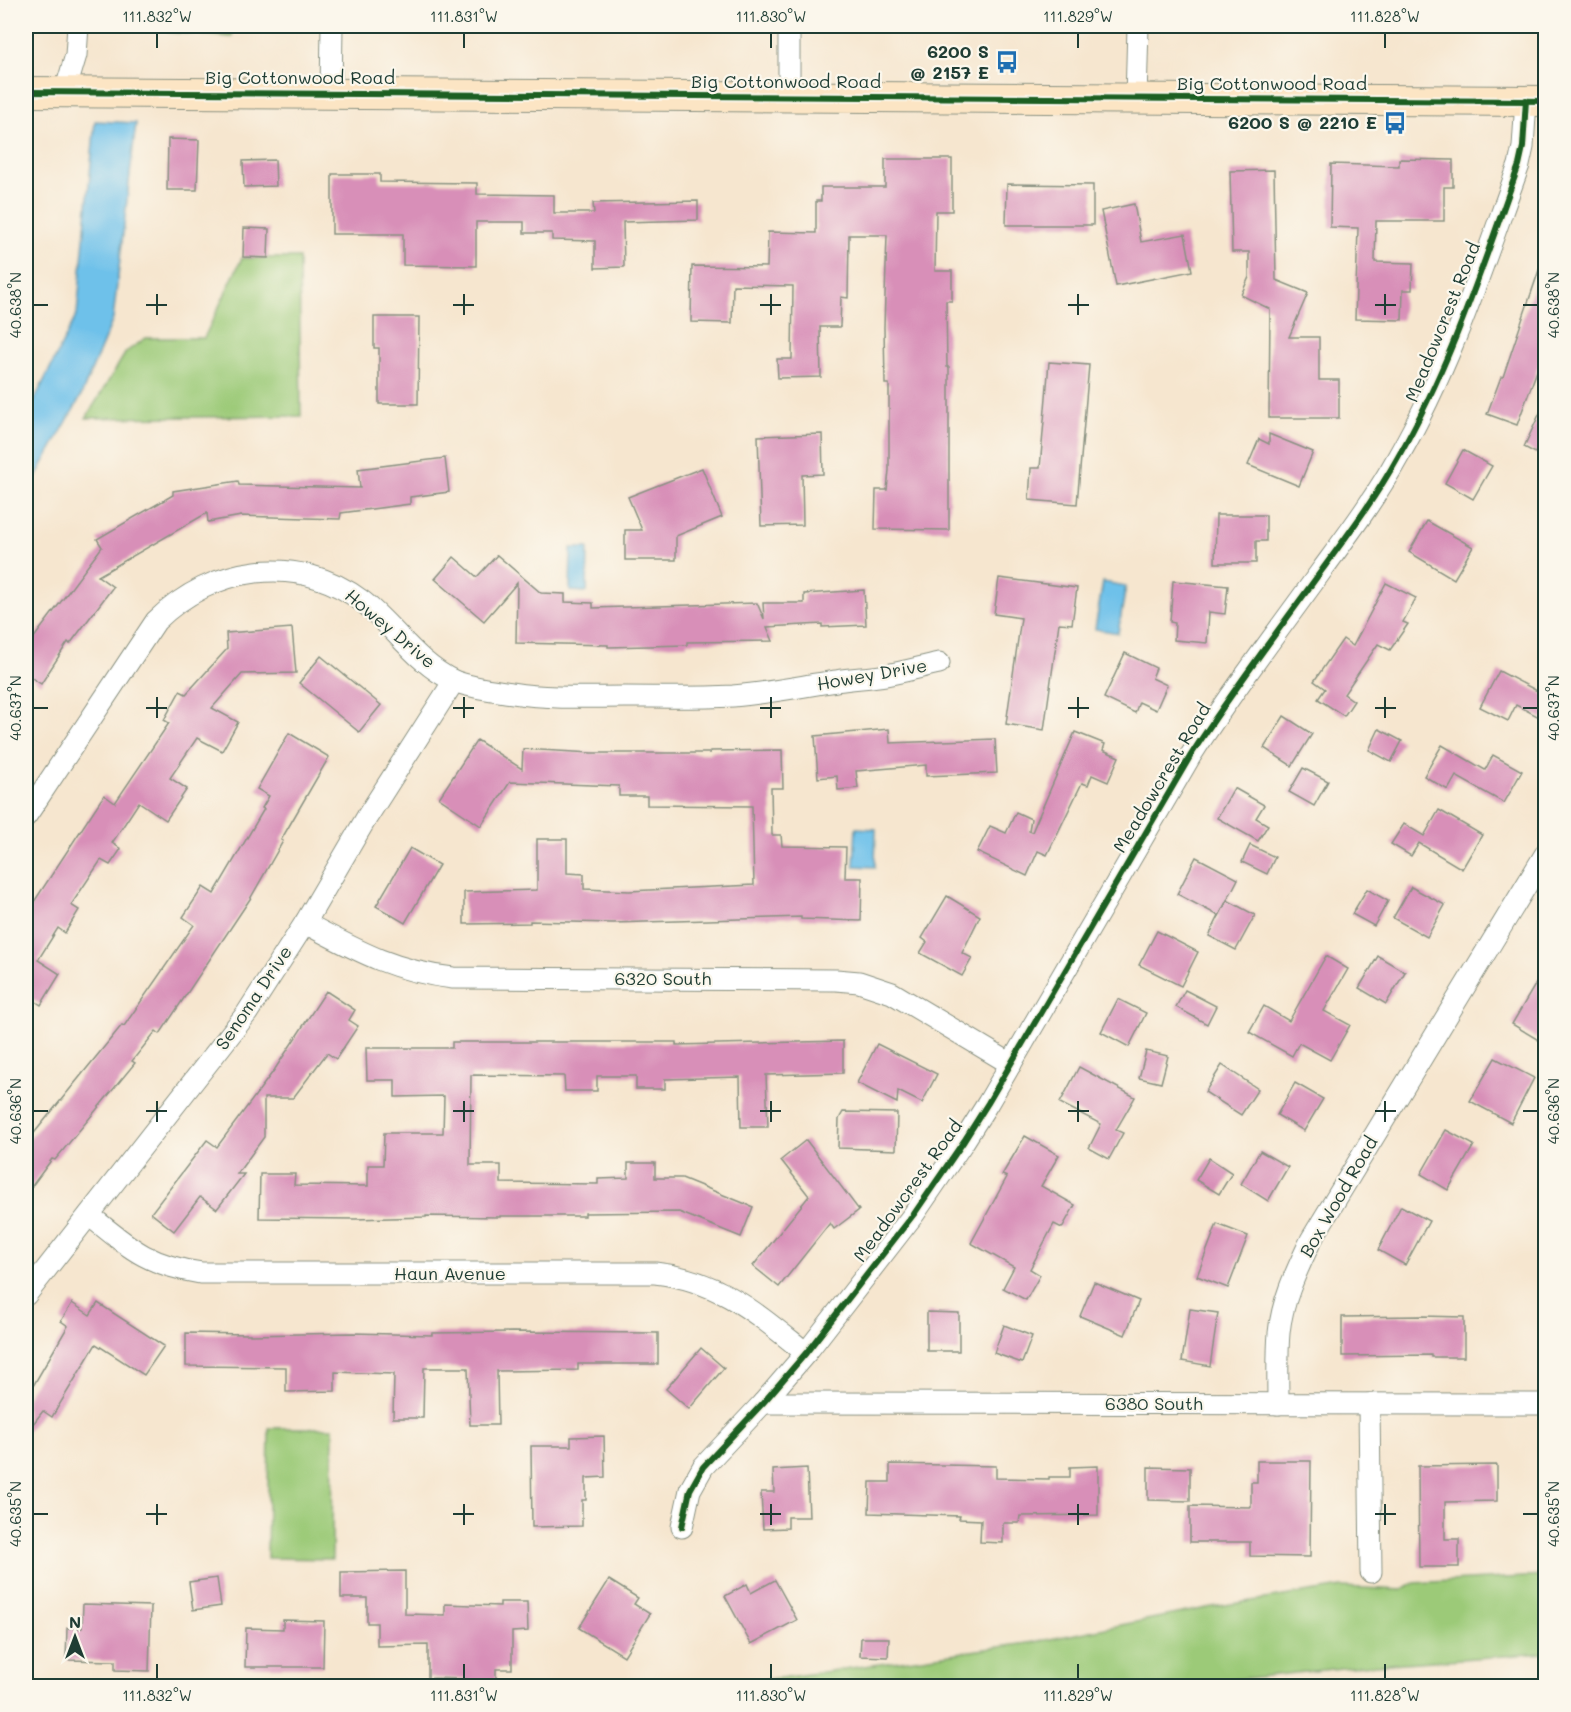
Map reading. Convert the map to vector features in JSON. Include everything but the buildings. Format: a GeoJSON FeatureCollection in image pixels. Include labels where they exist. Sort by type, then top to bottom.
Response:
{"type":"FeatureCollection","features":[{"type":"Feature","properties":{"kind":"main road","name":"Big Cottonwood Road"},"geometry":{"type":"LineString","coordinates":[[26,92],[1536,100]]}},
{"type":"Feature","properties":{"kind":"street"},"geometry":{"type":"LineString","coordinates":[[65,92],[76,55],[78,26]]}},
{"type":"Feature","properties":{"kind":"street"},"geometry":{"type":"LineString","coordinates":[[331,93],[332,26]]}},
{"type":"Feature","properties":{"kind":"street"},"geometry":{"type":"LineString","coordinates":[[789,26],[789,97]]}},
{"type":"Feature","properties":{"kind":"street"},"geometry":{"type":"LineString","coordinates":[[1136,99],[1138,26]]}},
{"type":"Feature","properties":{"kind":"street","name":"Meadowcrest Road"},"geometry":{"type":"LineString","coordinates":[[682,1527],[690,1490],[703,1467],[806,1353],[927,1196],[1011,1064],[1218,712],[1362,515],[1403,449],[1429,401],[1459,332],[1519,165],[1536,100]]}},
{"type":"Feature","properties":{"kind":"street","name":"Howey Drive"},"geometry":{"type":"LineString","coordinates":[[26,816],[156,621],[180,600],[207,585],[243,573],[286,572],[326,581],[344,589],[361,601],[418,656],[454,681],[534,696],[708,697],[759,693],[850,678],[884,676],[939,663]]}},
{"type":"Feature","properties":{"kind":"street","name":"Senoma Drive"},"geometry":{"type":"LineString","coordinates":[[26,1295],[227,1041],[305,923],[367,817],[454,681]]}},
{"type":"Feature","properties":{"kind":"street","name":"Box Wood Road"},"geometry":{"type":"LineString","coordinates":[[1278,1404],[1279,1332],[1287,1298],[1311,1240],[1545,853]]}},
{"type":"Feature","properties":{"kind":"street","name":"6320 South"},"geometry":{"type":"LineString","coordinates":[[305,923],[385,963],[419,973],[453,978],[859,982],[892,993],[1011,1064]]}},
{"type":"Feature","properties":{"kind":"street","name":"Haun Avenue"},"geometry":{"type":"LineString","coordinates":[[89,1215],[140,1254],[170,1267],[201,1273],[675,1275],[711,1286],[727,1295],[806,1353]]}},
{"type":"Feature","properties":{"kind":"street","name":"6380 South"},"geometry":{"type":"LineString","coordinates":[[763,1403],[1545,1404]]}},
{"type":"Feature","properties":{"kind":"street"},"geometry":{"type":"LineString","coordinates":[[1370,1404],[1371,1572]]}},
{"type":"Feature","properties":{"kind":"green space"},"geometry":{"type":"Polygon","coordinates":[[[168,26],[233,26],[232,37],[168,32],[168,26]]]}},
{"type":"Feature","properties":{"kind":"green space"},"geometry":{"type":"Polygon","coordinates":[[[242,258],[299,258],[301,416],[86,418],[126,352],[146,338],[204,338],[242,258]]]}},
{"type":"Feature","properties":{"kind":"green space"},"geometry":{"type":"Polygon","coordinates":[[[269,1428],[333,1428],[332,1559],[267,1558],[269,1428]]]}},
{"type":"Feature","properties":{"kind":"green space"},"geometry":{"type":"Polygon","coordinates":[[[1545,1576],[1545,1653],[1361,1666],[1173,1686],[724,1686],[1035,1642],[1212,1607],[1342,1587],[1402,1590],[1413,1583],[1545,1576]]]}},
{"type":"Feature","properties":{"kind":"water"},"geometry":{"type":"Polygon","coordinates":[[[95,121],[136,123],[113,319],[80,398],[26,494],[26,417],[77,314],[95,121]]]}},
{"type":"Feature","properties":{"kind":"water"},"geometry":{"type":"Polygon","coordinates":[[[571,548],[588,548],[587,592],[570,591],[571,548]]]}},
{"type":"Feature","properties":{"kind":"water"},"geometry":{"type":"Polygon","coordinates":[[[1103,582],[1126,586],[1118,633],[1095,629],[1103,582]]]}},
{"type":"Feature","properties":{"kind":"water"},"geometry":{"type":"Polygon","coordinates":[[[856,828],[876,829],[875,867],[854,866],[856,828]]]}},
{"type":"Feature","properties":{"kind":"cycle path"},"geometry":{"type":"LineString","coordinates":[[26,92],[1546,101]]}},
{"type":"Feature","properties":{"kind":"cycle path"},"geometry":{"type":"LineString","coordinates":[[682,1527],[690,1490],[703,1467],[806,1353],[914,1214],[964,1141],[1191,755],[1239,684],[1362,515],[1390,472],[1434,386],[1479,277],[1519,165],[1523,147],[1526,100]]}},
{"type":"Feature","properties":{"kind":"place","name":"6200 S @ 2157 E"},"geometry":{"type":"Point","coordinates":[1007,62]}},
{"type":"Feature","properties":{"kind":"place","name":"6200 S @ 2210 E"},"geometry":{"type":"Point","coordinates":[1395,123]}}]}
